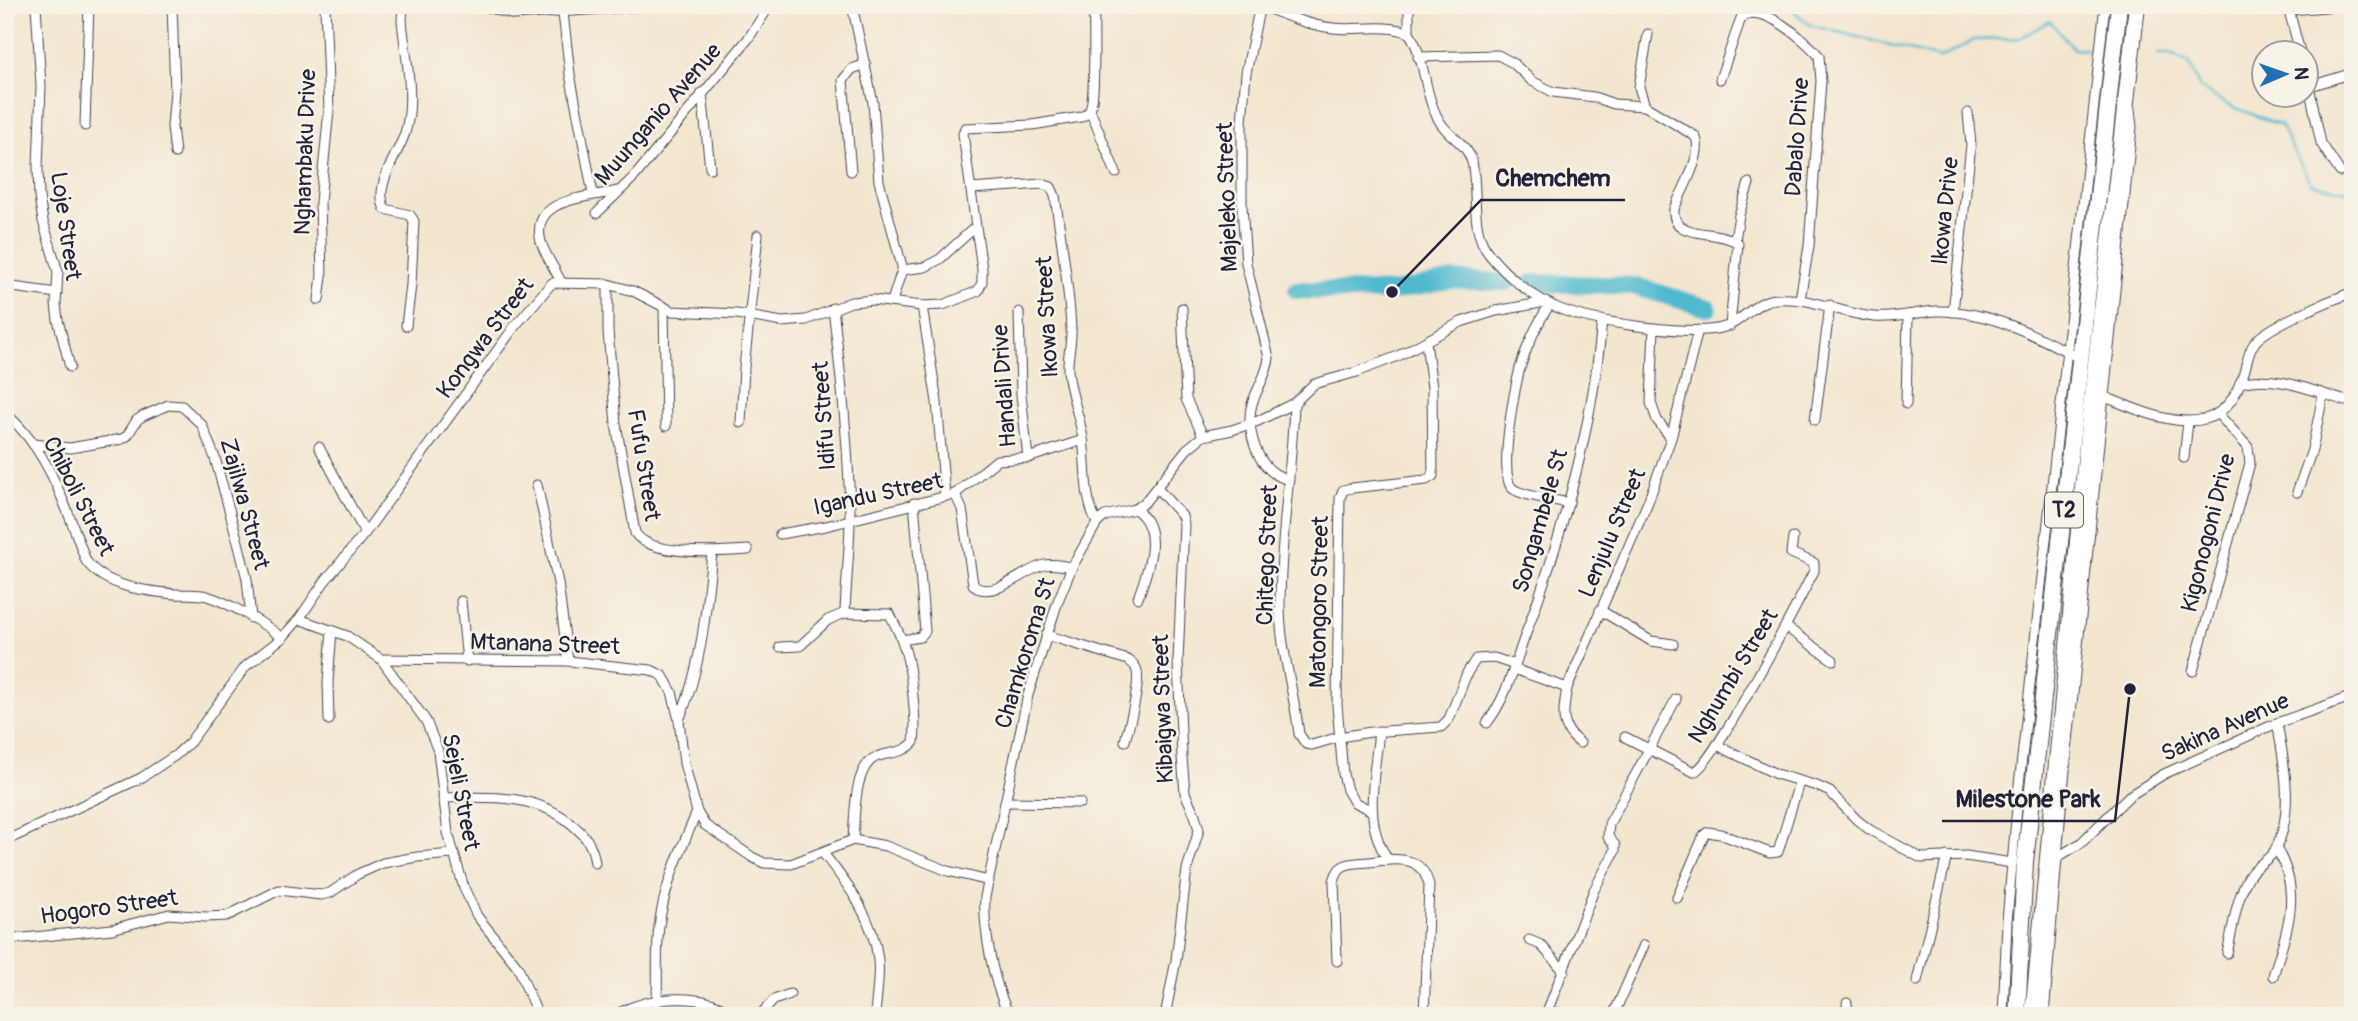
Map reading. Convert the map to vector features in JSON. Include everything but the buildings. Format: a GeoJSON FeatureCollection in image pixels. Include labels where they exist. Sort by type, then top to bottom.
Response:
{"type":"FeatureCollection","features":[{"type":"Feature","properties":{"kind":"highway","name":"T2"},"geometry":{"type":"LineString","coordinates":[[2033,1016],[2104,216],[2119,5]]}},
{"type":"Feature","properties":{"kind":"highway","name":"T2"},"geometry":{"type":"LineString","coordinates":[[2104,216],[2127,87],[2137,5]]}},
{"type":"Feature","properties":{"kind":"highway","name":"T2"},"geometry":{"type":"LineString","coordinates":[[2017,1016],[2025,862],[2075,355],[2096,297]]}},
{"type":"Feature","properties":{"kind":"street","name":"Loje Street"},"geometry":{"type":"LineString","coordinates":[[36,5],[41,86],[39,197],[58,272],[58,320],[70,368]]}},
{"type":"Feature","properties":{"kind":"street"},"geometry":{"type":"LineString","coordinates":[[85,126],[89,5]]}},
{"type":"Feature","properties":{"kind":"street"},"geometry":{"type":"LineString","coordinates":[[172,5],[175,91],[172,127],[175,153]]}},
{"type":"Feature","properties":{"kind":"street","name":"Nghambaku Drive"},"geometry":{"type":"LineString","coordinates":[[320,300],[322,275],[319,224],[328,110],[325,5]]}},
{"type":"Feature","properties":{"kind":"street"},"geometry":{"type":"LineString","coordinates":[[403,5],[409,114],[402,141],[384,182],[381,196],[385,209],[410,215],[414,221],[406,326]]}},
{"type":"Feature","properties":{"kind":"street"},"geometry":{"type":"LineString","coordinates":[[485,6],[514,15],[662,5]]}},
{"type":"Feature","properties":{"kind":"street","name":"Muunganio Avenue"},"geometry":{"type":"LineString","coordinates":[[597,213],[635,176],[748,39],[770,5]]}},
{"type":"Feature","properties":{"kind":"street"},"geometry":{"type":"LineString","coordinates":[[852,5],[873,103],[879,181],[903,270],[892,301]]}},
{"type":"Feature","properties":{"kind":"street"},"geometry":{"type":"LineString","coordinates":[[1094,5],[1090,110],[1116,173]]}},
{"type":"Feature","properties":{"kind":"street"},"geometry":{"type":"LineString","coordinates":[[1260,5],[1290,18],[1332,28],[1398,29],[1409,33]]}},
{"type":"Feature","properties":{"kind":"street","name":"Majeleko Street"},"geometry":{"type":"LineString","coordinates":[[1249,424],[1252,403],[1266,372],[1269,358],[1247,271],[1242,206],[1242,121],[1246,73],[1260,5]]}},
{"type":"Feature","properties":{"kind":"street"},"geometry":{"type":"LineString","coordinates":[[1409,5],[1409,33],[1431,104],[1440,122],[1469,154],[1475,207],[1483,245],[1497,263],[1548,303],[1568,312],[1602,320],[1654,328],[1698,330],[1730,326],[1765,301],[1800,299],[1874,317],[1953,312],[1987,319],[2040,337],[2075,355]]}},
{"type":"Feature","properties":{"kind":"street"},"geometry":{"type":"LineString","coordinates":[[2003,1016],[2012,863],[2075,355],[2105,5]]}},
{"type":"Feature","properties":{"kind":"street"},"geometry":{"type":"LineString","coordinates":[[2296,38],[2288,7],[2353,5]]}},
{"type":"Feature","properties":{"kind":"street","name":"Dabalo Drive"},"geometry":{"type":"LineString","coordinates":[[1720,79],[1741,19],[1746,12],[1753,9],[1773,16],[1788,26],[1820,57],[1821,81],[1809,246],[1800,299]]}},
{"type":"Feature","properties":{"kind":"street"},"geometry":{"type":"LineString","coordinates":[[563,13],[570,74],[593,194]]}},
{"type":"Feature","properties":{"kind":"street"},"geometry":{"type":"LineString","coordinates":[[1645,106],[1640,88],[1648,34]]}},
{"type":"Feature","properties":{"kind":"street"},"geometry":{"type":"LineString","coordinates":[[1418,57],[1495,54],[1508,60],[1532,81],[1553,92],[1589,96],[1614,104],[1645,106],[1690,132],[1698,143],[1697,154],[1674,209],[1675,224],[1687,230],[1735,240],[1739,244],[1730,326]]}},
{"type":"Feature","properties":{"kind":"street"},"geometry":{"type":"LineString","coordinates":[[851,171],[843,80],[852,69],[866,64]]}},
{"type":"Feature","properties":{"kind":"street"},"geometry":{"type":"LineString","coordinates":[[2320,83],[2353,73]]}},
{"type":"Feature","properties":{"kind":"street"},"geometry":{"type":"LineString","coordinates":[[2043,1016],[2056,858],[2133,127],[2127,87]]}},
{"type":"Feature","properties":{"kind":"street"},"geometry":{"type":"LineString","coordinates":[[702,93],[710,168]]}},
{"type":"Feature","properties":{"kind":"street"},"geometry":{"type":"LineString","coordinates":[[2313,108],[2320,143],[2340,172]]}},
{"type":"Feature","properties":{"kind":"street","name":"Kongwa Street"},"geometry":{"type":"LineString","coordinates":[[5,841],[141,778],[176,755],[200,732],[230,685],[246,666],[282,638],[299,619],[515,326],[548,286],[561,282],[608,284],[633,291],[664,307],[687,313],[723,313],[782,322],[800,321],[859,300],[892,301],[922,306],[943,305],[968,296],[980,288],[982,269],[974,228],[963,134],[965,128],[1051,122],[1082,117],[1090,110]]}},
{"type":"Feature","properties":{"kind":"street","name":"Ikowa Drive"},"geometry":{"type":"LineString","coordinates":[[1953,312],[1971,145],[1968,113]]}},
{"type":"Feature","properties":{"kind":"street"},"geometry":{"type":"LineString","coordinates":[[1735,240],[1749,183]]}},
{"type":"Feature","properties":{"kind":"street","name":"Ikowa Street"},"geometry":{"type":"LineString","coordinates":[[971,190],[1042,184],[1051,187],[1055,195],[1066,265],[1071,332],[1068,369],[1083,440],[1085,486],[1090,509],[1097,523]]}},
{"type":"Feature","properties":{"kind":"street"},"geometry":{"type":"LineString","coordinates":[[561,282],[543,247],[539,228],[544,214],[556,205],[593,194],[619,191]]}},
{"type":"Feature","properties":{"kind":"street"},"geometry":{"type":"LineString","coordinates":[[903,270],[925,267],[940,259],[974,228]]}},
{"type":"Feature","properties":{"kind":"street"},"geometry":{"type":"LineString","coordinates":[[741,423],[758,235]]}},
{"type":"Feature","properties":{"kind":"street","name":"Fufu Street"},"geometry":{"type":"LineString","coordinates":[[608,284],[608,332],[616,424],[635,533],[646,543],[688,552],[748,550]]}},
{"type":"Feature","properties":{"kind":"street"},"geometry":{"type":"LineString","coordinates":[[5,286],[57,293]]}},
{"type":"Feature","properties":{"kind":"street"},"geometry":{"type":"LineString","coordinates":[[2105,397],[2144,414],[2188,422],[2219,415],[2238,391],[2253,344],[2309,310],[2353,292]]}},
{"type":"Feature","properties":{"kind":"street"},"geometry":{"type":"LineString","coordinates":[[1097,523],[1105,516],[1135,509],[1144,503],[1187,449],[1203,436],[1249,424],[1294,403],[1314,384],[1357,372],[1484,314],[1548,303]]}},
{"type":"Feature","properties":{"kind":"street"},"geometry":{"type":"LineString","coordinates":[[1548,303],[1521,364],[1508,439],[1506,473],[1507,482],[1516,490],[1569,503]]}},
{"type":"Feature","properties":{"kind":"street"},"geometry":{"type":"LineString","coordinates":[[1815,420],[1830,305]]}},
{"type":"Feature","properties":{"kind":"street"},"geometry":{"type":"LineString","coordinates":[[922,306],[950,495],[993,462],[1003,458],[1028,458],[1083,440]]}},
{"type":"Feature","properties":{"kind":"street"},"geometry":{"type":"LineString","coordinates":[[664,307],[666,426]]}},
{"type":"Feature","properties":{"kind":"street"},"geometry":{"type":"LineString","coordinates":[[1182,308],[1186,399],[1203,436]]}},
{"type":"Feature","properties":{"kind":"street","name":"Idifu Street"},"geometry":{"type":"LineString","coordinates":[[833,309],[842,379],[850,520],[845,613]]}},
{"type":"Feature","properties":{"kind":"street","name":"Handali Drive"},"geometry":{"type":"LineString","coordinates":[[1019,312],[1021,394],[1028,458]]}},
{"type":"Feature","properties":{"kind":"street"},"geometry":{"type":"LineString","coordinates":[[1906,404],[1908,316]]}},
{"type":"Feature","properties":{"kind":"street","name":"Songambele St"},"geometry":{"type":"LineString","coordinates":[[1487,723],[1500,705],[1569,503],[1594,389],[1602,320]]}},
{"type":"Feature","properties":{"kind":"street"},"geometry":{"type":"LineString","coordinates":[[1654,328],[1651,403],[1657,420],[1671,438]]}},
{"type":"Feature","properties":{"kind":"street","name":"Lenjulu Street"},"geometry":{"type":"LineString","coordinates":[[1580,743],[1573,738],[1562,715],[1567,688],[1648,502],[1671,438],[1698,330]]}},
{"type":"Feature","properties":{"kind":"street","name":"Matongoro Street"},"geometry":{"type":"LineString","coordinates":[[1339,737],[1337,624],[1341,494],[1343,490],[1352,488],[1426,480],[1433,476],[1432,388],[1426,342]]}},
{"type":"Feature","properties":{"kind":"street"},"geometry":{"type":"LineString","coordinates":[[2241,383],[2276,380],[2353,403]]}},
{"type":"Feature","properties":{"kind":"street"},"geometry":{"type":"LineString","coordinates":[[2297,492],[2312,450],[2323,395]]}},
{"type":"Feature","properties":{"kind":"street","name":"Chitego Street"},"geometry":{"type":"LineString","coordinates":[[1294,403],[1280,610],[1299,734],[1309,745],[1379,731],[1441,727],[1449,719],[1467,673],[1476,659],[1494,658],[1514,667]]}},
{"type":"Feature","properties":{"kind":"street","name":"Zajilwa Street"},"geometry":{"type":"LineString","coordinates":[[33,444],[70,448],[122,439],[143,416],[169,405],[182,406],[202,425],[215,458],[247,579],[251,618]]}},
{"type":"Feature","properties":{"kind":"street","name":"Chiboli Street"},"geometry":{"type":"LineString","coordinates":[[5,413],[20,427],[48,466],[86,561],[95,572],[116,583],[136,588],[208,596],[267,626],[282,638]]}},
{"type":"Feature","properties":{"kind":"street","name":"Kigonogoni Drive"},"geometry":{"type":"LineString","coordinates":[[2193,671],[2250,463],[2248,447],[2219,415]]}},
{"type":"Feature","properties":{"kind":"street"},"geometry":{"type":"LineString","coordinates":[[2184,458],[2188,422]]}},
{"type":"Feature","properties":{"kind":"street"},"geometry":{"type":"LineString","coordinates":[[1249,424],[1256,449],[1268,469],[1289,481]]}},
{"type":"Feature","properties":{"kind":"street"},"geometry":{"type":"LineString","coordinates":[[319,447],[365,533]]}},
{"type":"Feature","properties":{"kind":"street"},"geometry":{"type":"LineString","coordinates":[[537,485],[558,583],[568,661]]}},
{"type":"Feature","properties":{"kind":"street","name":"Kibaigwa Street"},"geometry":{"type":"LineString","coordinates":[[1157,488],[1182,516],[1184,524],[1178,662],[1182,757],[1185,793],[1199,830],[1187,869],[1176,960],[1165,1016]]}},
{"type":"Feature","properties":{"kind":"street","name":"Igandu Street"},"geometry":{"type":"LineString","coordinates":[[780,534],[950,495],[962,509],[973,583],[977,588],[991,591],[1040,566],[1051,564],[1072,567]]}},
{"type":"Feature","properties":{"kind":"street"},"geometry":{"type":"LineString","coordinates":[[902,640],[920,637],[925,631],[914,503]]}},
{"type":"Feature","properties":{"kind":"street"},"geometry":{"type":"LineString","coordinates":[[1135,509],[1148,521],[1152,540],[1146,574],[1138,598]]}},
{"type":"Feature","properties":{"kind":"street","name":"Chamkoroma St"},"geometry":{"type":"LineString","coordinates":[[1010,1016],[1003,1003],[987,936],[984,911],[989,881],[1028,695],[1046,635],[1072,567],[1097,523]]}},
{"type":"Feature","properties":{"kind":"street","name":"Nghumbi Street"},"geometry":{"type":"LineString","coordinates":[[1625,737],[1697,772],[1717,745],[1786,627],[1815,567],[1814,563],[1791,553],[1793,538]]}},
{"type":"Feature","properties":{"kind":"street"},"geometry":{"type":"LineString","coordinates":[[679,720],[689,696],[699,655],[712,553]]}},
{"type":"Feature","properties":{"kind":"street"},"geometry":{"type":"LineString","coordinates":[[461,601],[467,661]]}},
{"type":"Feature","properties":{"kind":"street"},"geometry":{"type":"LineString","coordinates":[[1600,610],[1651,641],[1674,644]]}},
{"type":"Feature","properties":{"kind":"street"},"geometry":{"type":"LineString","coordinates":[[779,647],[800,646],[828,620],[845,613],[890,614],[902,640],[908,662],[914,742],[897,753],[870,759],[865,766],[859,782],[853,840]]}},
{"type":"Feature","properties":{"kind":"street","name":"Sejeli Street"},"geometry":{"type":"LineString","coordinates":[[299,619],[347,636],[381,659],[433,733],[453,854],[473,909],[516,963],[538,1016]]}},
{"type":"Feature","properties":{"kind":"street"},"geometry":{"type":"LineString","coordinates":[[1786,627],[1833,660]]}},
{"type":"Feature","properties":{"kind":"street"},"geometry":{"type":"LineString","coordinates":[[329,720],[328,682],[332,630]]}},
{"type":"Feature","properties":{"kind":"street"},"geometry":{"type":"LineString","coordinates":[[1046,635],[1128,660],[1135,666],[1138,674],[1132,716],[1125,741]]}},
{"type":"Feature","properties":{"kind":"street","name":"Mtanana Street"},"geometry":{"type":"LineString","coordinates":[[381,659],[568,661],[645,668],[659,673],[669,685],[679,720],[684,763],[697,813]]}},
{"type":"Feature","properties":{"kind":"street"},"geometry":{"type":"LineString","coordinates":[[1514,667],[1567,688]]}},
{"type":"Feature","properties":{"kind":"street","name":"Sakina Avenue"},"geometry":{"type":"LineString","coordinates":[[2056,858],[2081,843],[2129,796],[2146,784],[2277,723],[2353,696]]}},
{"type":"Feature","properties":{"kind":"street"},"geometry":{"type":"LineString","coordinates":[[1547,1012],[1594,890],[1615,850],[1615,845],[1608,836],[1609,824],[1676,699]]}},
{"type":"Feature","properties":{"kind":"street"},"geometry":{"type":"LineString","coordinates":[[2227,953],[2250,873],[2276,848],[2283,829],[2286,799],[2277,723]]}},
{"type":"Feature","properties":{"kind":"street"},"geometry":{"type":"LineString","coordinates":[[1379,731],[1373,811],[1375,834],[1388,859]]}},
{"type":"Feature","properties":{"kind":"street"},"geometry":{"type":"LineString","coordinates":[[1339,737],[1347,790],[1354,802],[1373,811]]}},
{"type":"Feature","properties":{"kind":"street"},"geometry":{"type":"LineString","coordinates":[[1717,745],[1776,775],[1816,786],[1830,793],[1870,831],[1921,858],[1966,856],[2012,863]]}},
{"type":"Feature","properties":{"kind":"street"},"geometry":{"type":"LineString","coordinates":[[1677,898],[1704,835],[1708,832],[1770,853],[1781,850],[1799,783]]}},
{"type":"Feature","properties":{"kind":"street"},"geometry":{"type":"LineString","coordinates":[[443,798],[478,797],[526,801],[549,808],[586,838],[594,854],[595,863]]}},
{"type":"Feature","properties":{"kind":"street"},"geometry":{"type":"LineString","coordinates":[[1006,802],[1080,803]]}},
{"type":"Feature","properties":{"kind":"street"},"geometry":{"type":"LineString","coordinates":[[697,813],[705,825],[764,863],[790,864],[853,840],[886,846],[948,871],[989,881]]}},
{"type":"Feature","properties":{"kind":"street"},"geometry":{"type":"LineString","coordinates":[[657,1002],[657,947],[663,905],[671,874],[697,813]]}},
{"type":"Feature","properties":{"kind":"street"},"geometry":{"type":"LineString","coordinates":[[2273,976],[2288,925],[2291,895],[2287,866],[2276,848]]}},
{"type":"Feature","properties":{"kind":"street"},"geometry":{"type":"LineString","coordinates":[[823,853],[851,890],[869,925],[878,962],[875,1016]]}},
{"type":"Feature","properties":{"kind":"street","name":"Hogoro Street"},"geometry":{"type":"LineString","coordinates":[[5,940],[112,929],[169,914],[227,916],[279,890],[321,895],[330,893],[358,874],[383,863],[453,854]]}},
{"type":"Feature","properties":{"kind":"street"},"geometry":{"type":"LineString","coordinates":[[1917,981],[1947,856]]}},
{"type":"Feature","properties":{"kind":"street"},"geometry":{"type":"LineString","coordinates":[[1337,961],[1334,881],[1338,870],[1344,865],[1388,859],[1421,866],[1429,885],[1424,1016]]}},
{"type":"Feature","properties":{"kind":"street"},"geometry":{"type":"LineString","coordinates":[[1530,940],[1541,945],[1564,971]]}},
{"type":"Feature","properties":{"kind":"street"},"geometry":{"type":"LineString","coordinates":[[1613,1016],[1644,944]]}},
{"type":"Feature","properties":{"kind":"street"},"geometry":{"type":"LineString","coordinates":[[759,1016],[774,1000],[790,994]]}},
{"type":"Feature","properties":{"kind":"street"},"geometry":{"type":"LineString","coordinates":[[614,1016],[626,1009],[684,999],[724,1007],[735,1016]]}},
{"type":"Feature","properties":{"kind":"street"},"geometry":{"type":"LineString","coordinates":[[1847,1003],[1848,1016]]}},
{"type":"Feature","properties":{"kind":"street"},"geometry":{"type":"LineString","coordinates":[[1534,1016],[1547,1012],[1588,1016]]}},
{"type":"Feature","properties":{"kind":"waterway"},"geometry":{"type":"LineString","coordinates":[[1787,5],[1810,25],[1941,58],[1974,40],[2020,38],[2050,21],[2074,49],[2097,50]]}},
{"type":"Feature","properties":{"kind":"waterway"},"geometry":{"type":"LineString","coordinates":[[2158,54],[2170,54],[2189,63],[2200,88],[2228,105],[2280,125],[2311,184],[2353,192]]}},
{"type":"Feature","properties":{"kind":"waterway"},"geometry":{"type":"LineString","coordinates":[[1297,290],[1392,292],[1452,280],[1507,282]]}},
{"type":"Feature","properties":{"kind":"waterway"},"geometry":{"type":"LineString","coordinates":[[1532,283],[1634,286],[1708,308]]}},
{"type":"Feature","properties":{"kind":"place","name":"Chemchem"},"geometry":{"type":"Point","coordinates":[1392,292]}},
{"type":"Feature","properties":{"kind":"place","name":"Milestone Park"},"geometry":{"type":"Point","coordinates":[2130,689]}}]}
